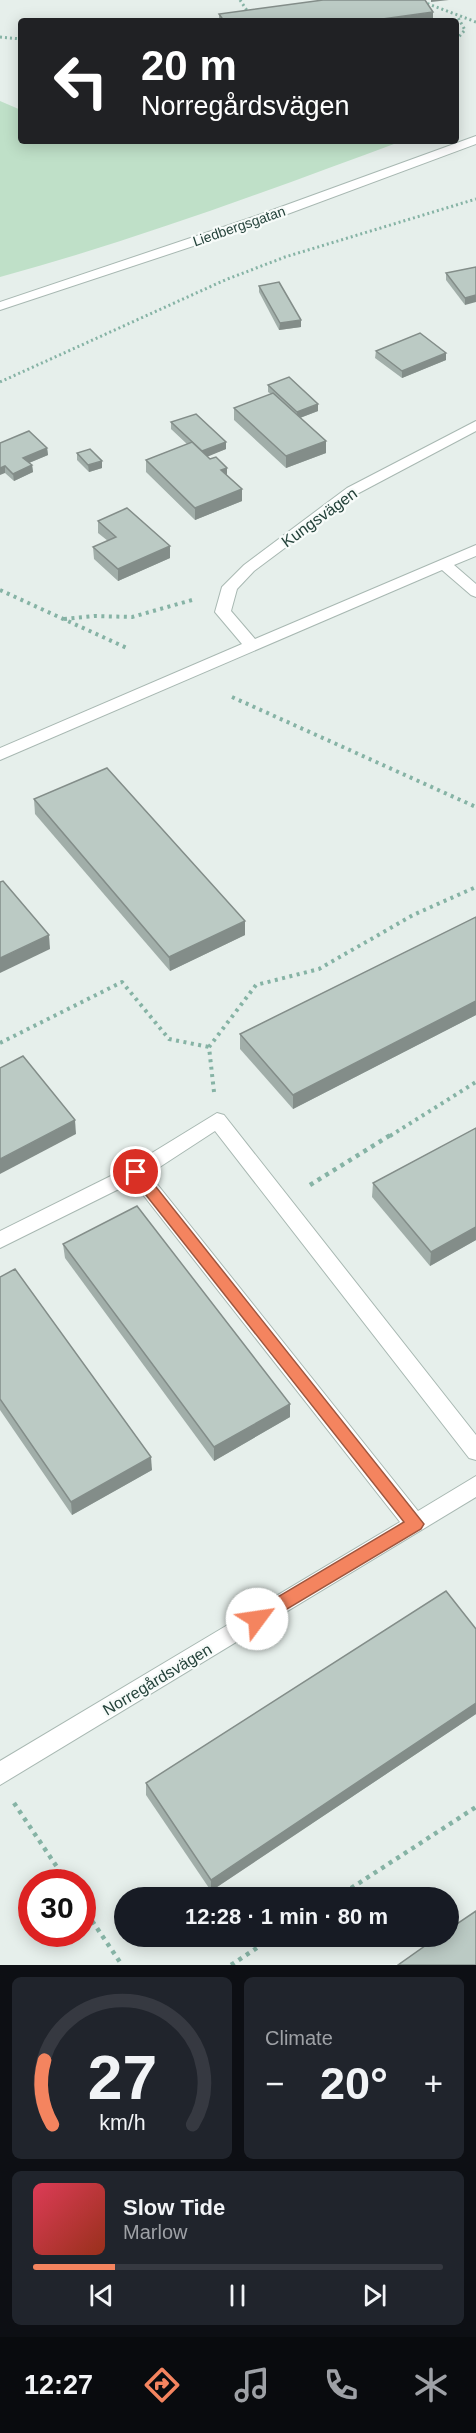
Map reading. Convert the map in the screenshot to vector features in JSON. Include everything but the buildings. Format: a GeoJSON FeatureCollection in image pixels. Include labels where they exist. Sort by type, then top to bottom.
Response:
{"type":"FeatureCollection","features":[{"type":"Feature","properties":{"kind":"street","name":"Liedbergsgatan"},"geometry":{"type":"LineString","coordinates":[[0,306],[261,219],[476,140]]}},
{"type":"Feature","properties":{"kind":"street","name":"Kungsvägen"},"geometry":{"type":"LineString","coordinates":[[230,586],[249,568],[352,491],[476,425]]}},
{"type":"Feature","properties":{"kind":"street"},"geometry":{"type":"LineString","coordinates":[[0,754],[250,644],[476,549]]}},
{"type":"Feature","properties":{"kind":"street"},"geometry":{"type":"LineString","coordinates":[[443,563],[476,592]]}},
{"type":"Feature","properties":{"kind":"street"},"geometry":{"type":"LineString","coordinates":[[230,586],[223,612],[250,644]]}},
{"type":"Feature","properties":{"kind":"street"},"geometry":{"type":"LineString","coordinates":[[0,1240],[136,1172],[217,1120],[476,1450]]}},
{"type":"Feature","properties":{"kind":"street"},"geometry":{"type":"LineString","coordinates":[[136,1172],[415,1524]]}},
{"type":"Feature","properties":{"kind":"street","name":"Norregårdsvägen"},"geometry":{"type":"LineString","coordinates":[[3,1783],[476,1485]]}},
{"type":"Feature","properties":{"kind":"path"},"geometry":{"type":"LineString","coordinates":[[240,0],[250,16]]}},
{"type":"Feature","properties":{"kind":"path"},"geometry":{"type":"LineString","coordinates":[[418,0],[442,7],[476,22]]}},
{"type":"Feature","properties":{"kind":"path"},"geometry":{"type":"LineString","coordinates":[[459,20],[465,30],[459,37]]}},
{"type":"Feature","properties":{"kind":"path"},"geometry":{"type":"LineString","coordinates":[[0,37],[18,39]]}},
{"type":"Feature","properties":{"kind":"path"},"geometry":{"type":"LineString","coordinates":[[0,382],[225,280],[285,257],[476,199]]}},
{"type":"Feature","properties":{"kind":"path"},"geometry":{"type":"LineString","coordinates":[[63,619],[94,616],[132,617],[164,609],[230,586]]}},
{"type":"Feature","properties":{"kind":"path"},"geometry":{"type":"LineString","coordinates":[[0,591],[129,649]]}},
{"type":"Feature","properties":{"kind":"path"},"geometry":{"type":"LineString","coordinates":[[232,697],[476,807]]}},
{"type":"Feature","properties":{"kind":"path"},"geometry":{"type":"LineString","coordinates":[[217,1120],[209,1047],[256,985],[319,969],[414,915],[476,887]]}},
{"type":"Feature","properties":{"kind":"path"},"geometry":{"type":"LineString","coordinates":[[0,1043],[122,982],[169,1039],[209,1047]]}},
{"type":"Feature","properties":{"kind":"path"},"geometry":{"type":"LineString","coordinates":[[281,1202],[476,1082]]}},
{"type":"Feature","properties":{"kind":"path"},"geometry":{"type":"LineString","coordinates":[[3,1783],[59,1869]]}},
{"type":"Feature","properties":{"kind":"path"},"geometry":{"type":"LineString","coordinates":[[353,1887],[476,1807]]}},
{"type":"Feature","properties":{"kind":"path"},"geometry":{"type":"LineString","coordinates":[[96,1927],[122,1965]]}},
{"type":"Feature","properties":{"kind":"path"},"geometry":{"type":"LineString","coordinates":[[231,1965],[259,1947]]}},
{"type":"Feature","properties":{"kind":"green space"},"geometry":{"type":"Polygon","coordinates":[[[0,101],[18,109],[18,144],[394,144],[152,231],[0,277],[0,101]]]}},
{"type":"Feature","properties":{"kind":"route"},"geometry":{"type":"LineString","coordinates":[[136,1172],[415,1524],[257,1619]]}}]}
